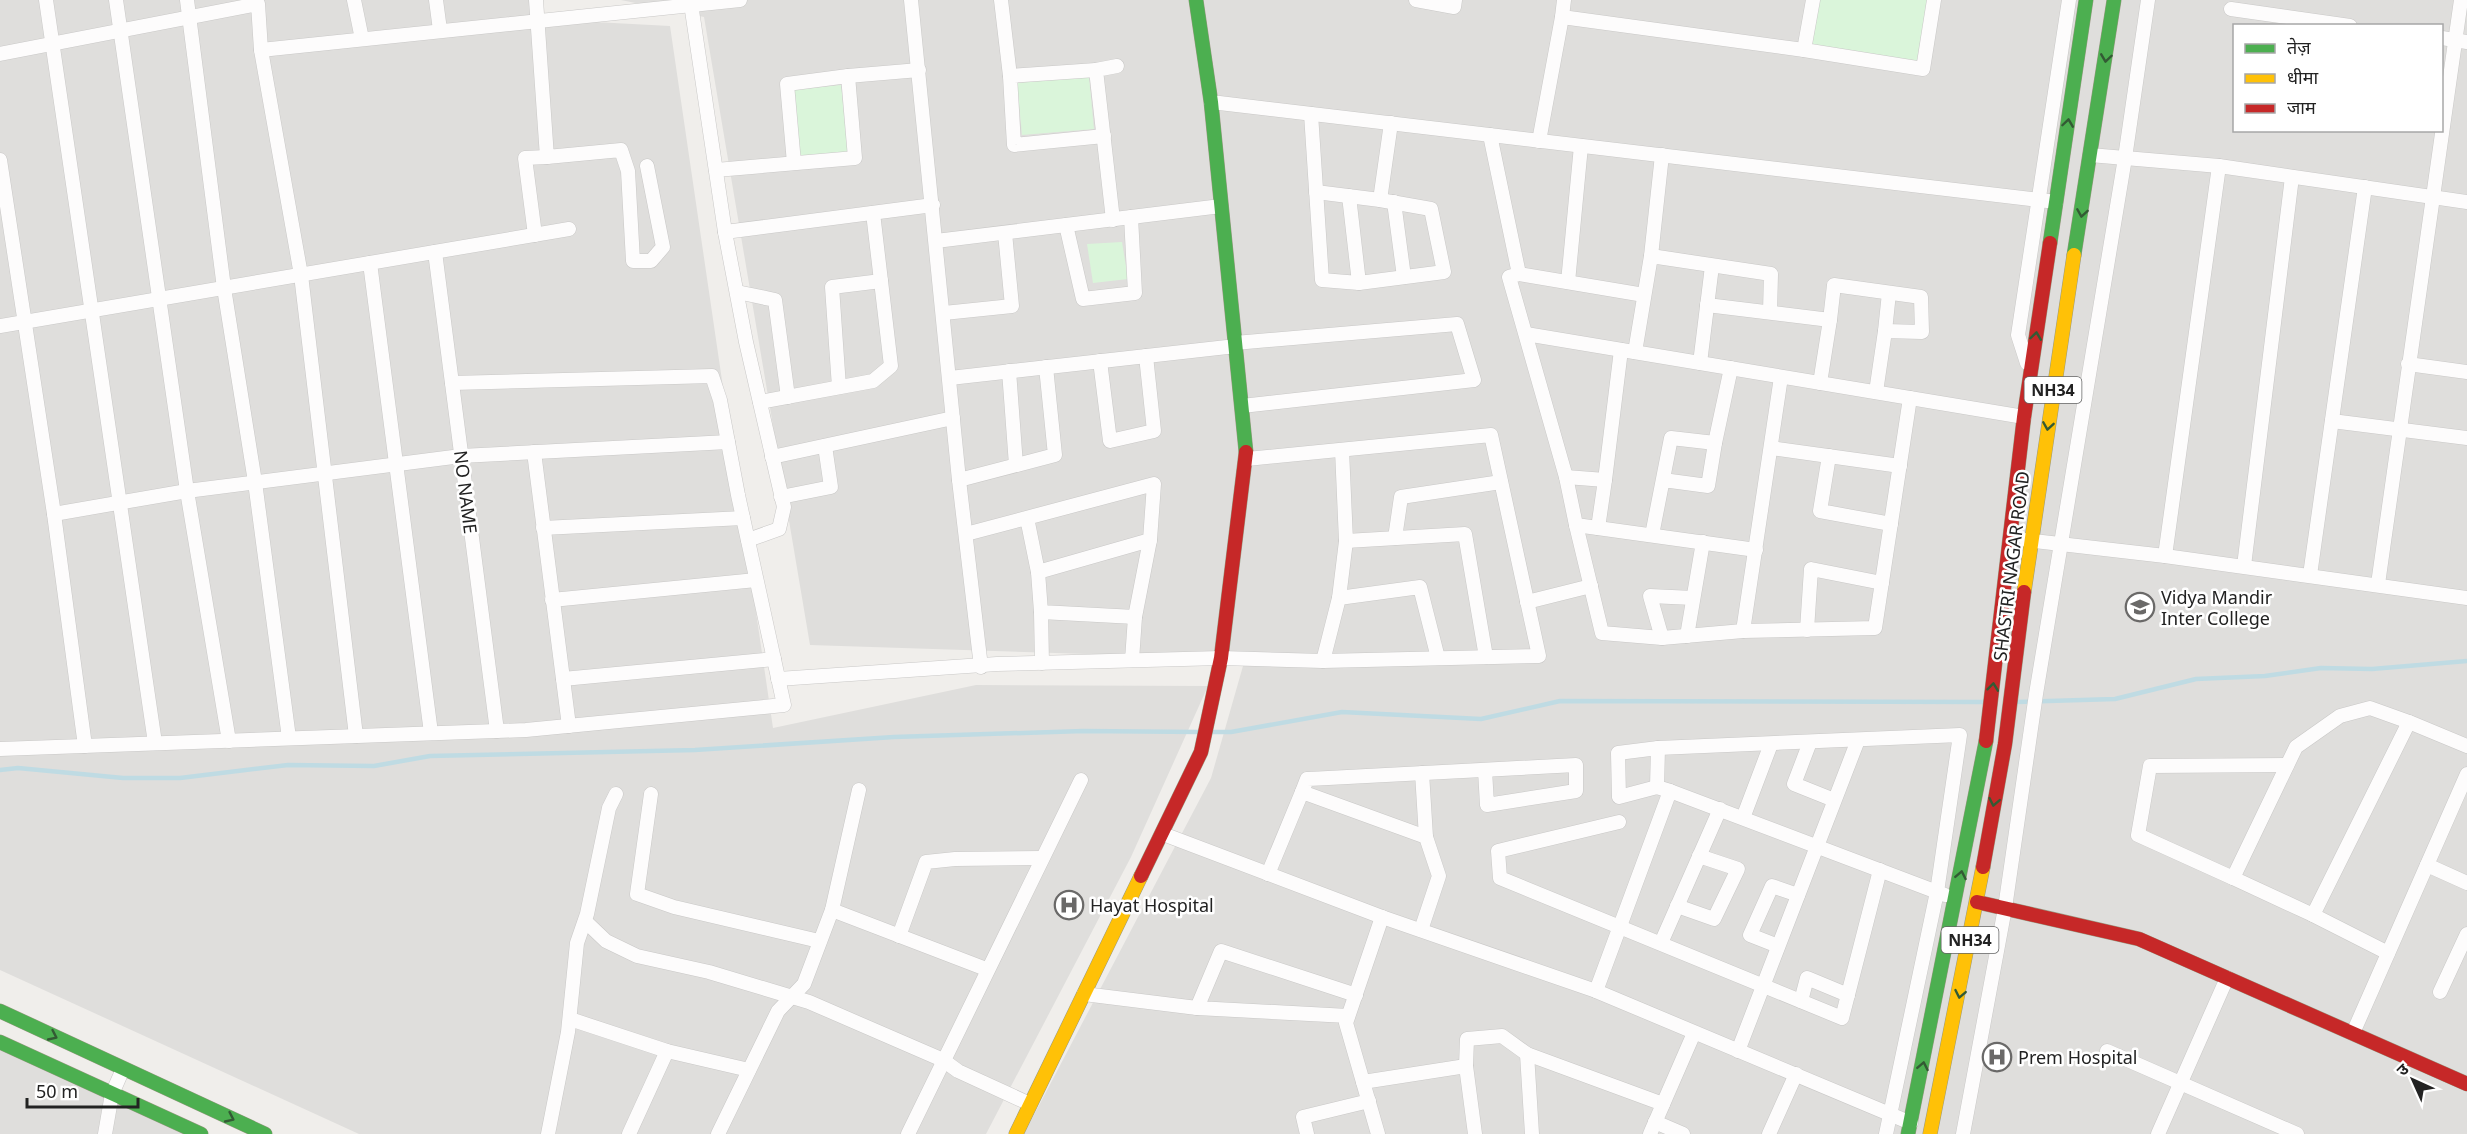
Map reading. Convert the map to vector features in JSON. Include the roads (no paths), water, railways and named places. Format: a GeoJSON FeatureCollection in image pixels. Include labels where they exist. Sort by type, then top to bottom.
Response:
{"type":"FeatureCollection","features":[{"type":"Feature","properties":{"kind":"main road"},"geometry":{"type":"LineString","coordinates":[[1016,1134],[1201,752],[1221,658],[1247,459],[1210,102],[1196,0]]}},
{"type":"Feature","properties":{"kind":"main road","name":"NH34"},"geometry":{"type":"LineString","coordinates":[[1909,1129],[1986,745],[2024,417],[2086,0]]}},
{"type":"Feature","properties":{"kind":"main road","name":"SHASTRI NAGAR ROAD"},"geometry":{"type":"LineString","coordinates":[[1930,1134],[2006,744],[2022,626],[2030,540],[2114,0]]}},
{"type":"Feature","properties":{"kind":"main road"},"geometry":{"type":"LineString","coordinates":[[2063,153],[2090,155]]}},
{"type":"Feature","properties":{"kind":"main road"},"geometry":{"type":"LineString","coordinates":[[1956,898],[2139,939],[2467,1084]]}},
{"type":"Feature","properties":{"kind":"main road"},"geometry":{"type":"LineString","coordinates":[[0,1011],[265,1134]]}},
{"type":"Feature","properties":{"kind":"main road"},"geometry":{"type":"LineString","coordinates":[[0,1041],[201,1134]]}},
{"type":"Feature","properties":{"kind":"street"},"geometry":{"type":"LineString","coordinates":[[46,0],[91,311],[122,502],[155,743]]}},
{"type":"Feature","properties":{"kind":"street"},"geometry":{"type":"LineString","coordinates":[[116,0],[187,491],[229,741]]}},
{"type":"Feature","properties":{"kind":"street"},"geometry":{"type":"LineString","coordinates":[[187,0],[224,288],[255,482],[289,738]]}},
{"type":"Feature","properties":{"kind":"street"},"geometry":{"type":"LineString","coordinates":[[354,0],[362,39]]}},
{"type":"Feature","properties":{"kind":"street"},"geometry":{"type":"LineString","coordinates":[[436,0],[440,30]]}},
{"type":"Feature","properties":{"kind":"street"},"geometry":{"type":"LineString","coordinates":[[536,0],[547,157]]}},
{"type":"Feature","properties":{"kind":"street"},"geometry":{"type":"LineString","coordinates":[[261,50],[537,19],[740,0]]}},
{"type":"Feature","properties":{"kind":"street"},"geometry":{"type":"LineString","coordinates":[[911,0],[959,480],[981,667]]}},
{"type":"Feature","properties":{"kind":"street"},"geometry":{"type":"LineString","coordinates":[[1001,0],[1010,76],[1014,145],[1104,136]]}},
{"type":"Feature","properties":{"kind":"street"},"geometry":{"type":"LineString","coordinates":[[1416,0],[1454,8],[1455,0]]}},
{"type":"Feature","properties":{"kind":"street"},"geometry":{"type":"LineString","coordinates":[[1539,141],[1564,0]]}},
{"type":"Feature","properties":{"kind":"street"},"geometry":{"type":"LineString","coordinates":[[1804,50],[1813,0]]}},
{"type":"Feature","properties":{"kind":"street"},"geometry":{"type":"LineString","coordinates":[[1562,17],[1804,50],[1923,69],[1934,0]]}},
{"type":"Feature","properties":{"kind":"street"},"geometry":{"type":"LineString","coordinates":[[2031,374],[2018,335],[2069,0]]}},
{"type":"Feature","properties":{"kind":"street"},"geometry":{"type":"LineString","coordinates":[[1963,1134],[2005,908],[2036,694],[2126,158],[2148,0]]}},
{"type":"Feature","properties":{"kind":"street"},"geometry":{"type":"LineString","coordinates":[[2443,126],[2461,0]]}},
{"type":"Feature","properties":{"kind":"street"},"geometry":{"type":"LineString","coordinates":[[0,54],[258,2],[261,50],[300,275],[356,736]]}},
{"type":"Feature","properties":{"kind":"street"},"geometry":{"type":"LineString","coordinates":[[691,4],[725,232],[783,507],[779,530],[748,540]]}},
{"type":"Feature","properties":{"kind":"street"},"geometry":{"type":"LineString","coordinates":[[2230,9],[2336,24]]}},
{"type":"Feature","properties":{"kind":"street"},"geometry":{"type":"LineString","coordinates":[[1010,76],[1096,70],[1118,66]]}},
{"type":"Feature","properties":{"kind":"street"},"geometry":{"type":"LineString","coordinates":[[794,163],[787,84],[919,70]]}},
{"type":"Feature","properties":{"kind":"street"},"geometry":{"type":"LineString","coordinates":[[1096,70],[1113,220]]}},
{"type":"Feature","properties":{"kind":"street"},"geometry":{"type":"LineString","coordinates":[[716,170],[855,158],[848,76]]}},
{"type":"Feature","properties":{"kind":"street"},"geometry":{"type":"LineString","coordinates":[[1210,102],[2056,202]]}},
{"type":"Feature","properties":{"kind":"street"},"geometry":{"type":"LineString","coordinates":[[1311,114],[1316,192],[1322,280],[1359,283],[1444,272],[1431,209],[1316,192]]}},
{"type":"Feature","properties":{"kind":"street"},"geometry":{"type":"LineString","coordinates":[[1391,123],[1387,201],[1404,277]]}},
{"type":"Feature","properties":{"kind":"street"},"geometry":{"type":"LineString","coordinates":[[2378,584],[2442,132]]}},
{"type":"Feature","properties":{"kind":"street"},"geometry":{"type":"LineString","coordinates":[[1490,135],[1520,274]]}},
{"type":"Feature","properties":{"kind":"street"},"geometry":{"type":"LineString","coordinates":[[1568,282],[1581,146]]}},
{"type":"Feature","properties":{"kind":"street"},"geometry":{"type":"LineString","coordinates":[[535,235],[525,158],[621,150],[628,171],[633,261],[651,261],[663,247],[647,166]]}},
{"type":"Feature","properties":{"kind":"street"},"geometry":{"type":"LineString","coordinates":[[1598,528],[1628,351],[1644,295],[1651,256],[1662,155]]}},
{"type":"Feature","properties":{"kind":"street"},"geometry":{"type":"LineString","coordinates":[[2090,155],[2218,166],[2467,202]]}},
{"type":"Feature","properties":{"kind":"street"},"geometry":{"type":"LineString","coordinates":[[0,160],[54,514],[85,746]]}},
{"type":"Feature","properties":{"kind":"street"},"geometry":{"type":"LineString","coordinates":[[2165,556],[2218,166]]}},
{"type":"Feature","properties":{"kind":"street"},"geometry":{"type":"LineString","coordinates":[[2244,566],[2292,177]]}},
{"type":"Feature","properties":{"kind":"street"},"geometry":{"type":"LineString","coordinates":[[2310,575],[2365,187]]}},
{"type":"Feature","properties":{"kind":"street"},"geometry":{"type":"LineString","coordinates":[[1349,196],[1359,283]]}},
{"type":"Feature","properties":{"kind":"street"},"geometry":{"type":"LineString","coordinates":[[725,232],[933,205]]}},
{"type":"Feature","properties":{"kind":"street"},"geometry":{"type":"LineString","coordinates":[[936,241],[1221,206]]}},
{"type":"Feature","properties":{"kind":"street"},"geometry":{"type":"LineString","coordinates":[[760,402],[873,381],[891,366],[873,213]]}},
{"type":"Feature","properties":{"kind":"street"},"geometry":{"type":"LineString","coordinates":[[1066,225],[1083,298],[1135,293],[1131,218]]}},
{"type":"Feature","properties":{"kind":"street"},"geometry":{"type":"LineString","coordinates":[[0,326],[569,229]]}},
{"type":"Feature","properties":{"kind":"street"},"geometry":{"type":"LineString","coordinates":[[944,313],[1012,306],[1005,233]]}},
{"type":"Feature","properties":{"kind":"street","name":"NO NAME"},"geometry":{"type":"LineString","coordinates":[[435,252],[497,731]]}},
{"type":"Feature","properties":{"kind":"street"},"geometry":{"type":"LineString","coordinates":[[1651,256],[1771,274],[1770,312]]}},
{"type":"Feature","properties":{"kind":"street"},"geometry":{"type":"LineString","coordinates":[[370,263],[431,733]]}},
{"type":"Feature","properties":{"kind":"street"},"geometry":{"type":"LineString","coordinates":[[1700,363],[1712,266]]}},
{"type":"Feature","properties":{"kind":"street"},"geometry":{"type":"LineString","coordinates":[[1644,295],[1520,274],[1509,278],[1566,477],[1602,633],[1662,638],[1743,632],[1875,628],[1911,398]]}},
{"type":"Feature","properties":{"kind":"street"},"geometry":{"type":"LineString","coordinates":[[839,387],[832,287],[881,280]]}},
{"type":"Feature","properties":{"kind":"street"},"geometry":{"type":"LineString","coordinates":[[1820,383],[1834,285],[1921,297],[1922,333],[1885,331]]}},
{"type":"Feature","properties":{"kind":"street"},"geometry":{"type":"LineString","coordinates":[[736,292],[775,300],[788,397]]}},
{"type":"Feature","properties":{"kind":"street"},"geometry":{"type":"LineString","coordinates":[[1876,392],[1889,293]]}},
{"type":"Feature","properties":{"kind":"street"},"geometry":{"type":"LineString","coordinates":[[1707,305],[1830,320]]}},
{"type":"Feature","properties":{"kind":"street"},"geometry":{"type":"LineString","coordinates":[[950,378],[1235,345],[1457,324],[1474,380],[1242,406]]}},
{"type":"Feature","properties":{"kind":"street"},"geometry":{"type":"LineString","coordinates":[[1526,334],[2024,417]]}},
{"type":"Feature","properties":{"kind":"street"},"geometry":{"type":"LineString","coordinates":[[1100,361],[1110,441],[1154,432],[1146,356]]}},
{"type":"Feature","properties":{"kind":"street"},"geometry":{"type":"LineString","coordinates":[[2408,364],[2467,372]]}},
{"type":"Feature","properties":{"kind":"street"},"geometry":{"type":"LineString","coordinates":[[959,480],[1055,455],[1046,367]]}},
{"type":"Feature","properties":{"kind":"street"},"geometry":{"type":"LineString","coordinates":[[1663,480],[1708,486],[1731,368]]}},
{"type":"Feature","properties":{"kind":"street"},"geometry":{"type":"LineString","coordinates":[[1009,371],[1016,465]]}},
{"type":"Feature","properties":{"kind":"street"},"geometry":{"type":"LineString","coordinates":[[0,749],[497,731],[784,705],[720,400],[712,376],[452,383]]}},
{"type":"Feature","properties":{"kind":"street"},"geometry":{"type":"LineString","coordinates":[[1743,632],[1781,377]]}},
{"type":"Feature","properties":{"kind":"street"},"geometry":{"type":"LineString","coordinates":[[772,457],[953,418]]}},
{"type":"Feature","properties":{"kind":"street"},"geometry":{"type":"LineString","coordinates":[[2332,421],[2467,438]]}},
{"type":"Feature","properties":{"kind":"street"},"geometry":{"type":"LineString","coordinates":[[778,679],[1042,663],[1132,660],[1221,658],[1323,661],[1539,656],[1491,435],[1247,459]]}},
{"type":"Feature","properties":{"kind":"street"},"geometry":{"type":"LineString","coordinates":[[1652,535],[1671,438],[1715,443]]}},
{"type":"Feature","properties":{"kind":"street"},"geometry":{"type":"LineString","coordinates":[[54,514],[187,491],[461,456],[728,442]]}},
{"type":"Feature","properties":{"kind":"street"},"geometry":{"type":"LineString","coordinates":[[781,497],[831,487],[825,446]]}},
{"type":"Feature","properties":{"kind":"street"},"geometry":{"type":"LineString","coordinates":[[1771,447],[1900,466]]}},
{"type":"Feature","properties":{"kind":"street"},"geometry":{"type":"LineString","coordinates":[[1323,661],[1339,598],[1346,541],[1342,450]]}},
{"type":"Feature","properties":{"kind":"street"},"geometry":{"type":"LineString","coordinates":[[534,452],[569,726]]}},
{"type":"Feature","properties":{"kind":"street"},"geometry":{"type":"LineString","coordinates":[[1829,456],[1820,511],[1891,524]]}},
{"type":"Feature","properties":{"kind":"street"},"geometry":{"type":"LineString","coordinates":[[1566,477],[1605,480]]}},
{"type":"Feature","properties":{"kind":"street"},"geometry":{"type":"LineString","coordinates":[[1395,538],[1401,497],[1501,482]]}},
{"type":"Feature","properties":{"kind":"street"},"geometry":{"type":"LineString","coordinates":[[966,534],[1154,484],[1150,540],[1135,617],[1132,660]]}},
{"type":"Feature","properties":{"kind":"street"},"geometry":{"type":"LineString","coordinates":[[543,528],[743,518]]}},
{"type":"Feature","properties":{"kind":"street"},"geometry":{"type":"LineString","coordinates":[[1027,518],[1038,572],[1042,663]]}},
{"type":"Feature","properties":{"kind":"street"},"geometry":{"type":"LineString","coordinates":[[1576,525],[1756,550]]}},
{"type":"Feature","properties":{"kind":"street"},"geometry":{"type":"LineString","coordinates":[[1346,541],[1466,534],[1485,657]]}},
{"type":"Feature","properties":{"kind":"street"},"geometry":{"type":"LineString","coordinates":[[2009,538],[2244,566],[2467,598]]}},
{"type":"Feature","properties":{"kind":"street"},"geometry":{"type":"LineString","coordinates":[[1038,572],[1150,540]]}},
{"type":"Feature","properties":{"kind":"street"},"geometry":{"type":"LineString","coordinates":[[1687,636],[1702,543]]}},
{"type":"Feature","properties":{"kind":"street"},"geometry":{"type":"LineString","coordinates":[[1807,630],[1810,569],[1882,583]]}},
{"type":"Feature","properties":{"kind":"street"},"geometry":{"type":"LineString","coordinates":[[552,600],[756,580]]}},
{"type":"Feature","properties":{"kind":"street"},"geometry":{"type":"LineString","coordinates":[[1527,602],[1591,586]]}},
{"type":"Feature","properties":{"kind":"street"},"geometry":{"type":"LineString","coordinates":[[1339,598],[1420,587],[1438,658]]}},
{"type":"Feature","properties":{"kind":"street"},"geometry":{"type":"LineString","coordinates":[[1662,638],[1650,596],[1693,598]]}},
{"type":"Feature","properties":{"kind":"street"},"geometry":{"type":"LineString","coordinates":[[1041,612],[1135,617]]}},
{"type":"Feature","properties":{"kind":"street"},"geometry":{"type":"LineString","coordinates":[[562,679],[774,659]]}},
{"type":"Feature","properties":{"kind":"street"},"geometry":{"type":"LineString","coordinates":[[2233,878],[2296,747],[2340,716],[2370,708],[2467,746]]}},
{"type":"Feature","properties":{"kind":"street"},"geometry":{"type":"LineString","coordinates":[[2313,915],[2409,722]]}},
{"type":"Feature","properties":{"kind":"street"},"geometry":{"type":"LineString","coordinates":[[1886,1134],[1892,1115],[1937,892],[1960,735],[1658,748],[1618,753],[1619,797],[1664,789],[1937,892],[1956,898]]}},
{"type":"Feature","properties":{"kind":"street"},"geometry":{"type":"LineString","coordinates":[[1738,1051],[1858,740]]}},
{"type":"Feature","properties":{"kind":"street"},"geometry":{"type":"LineString","coordinates":[[1810,742],[1794,784],[1834,800]]}},
{"type":"Feature","properties":{"kind":"street"},"geometry":{"type":"LineString","coordinates":[[1743,818],[1771,744]]}},
{"type":"Feature","properties":{"kind":"street"},"geometry":{"type":"LineString","coordinates":[[1596,991],[1620,926],[1664,789],[1658,748]]}},
{"type":"Feature","properties":{"kind":"street"},"geometry":{"type":"LineString","coordinates":[[1268,874],[1307,779],[1576,765],[1576,791],[1487,805],[1485,770]]}},
{"type":"Feature","properties":{"kind":"street"},"geometry":{"type":"LineString","coordinates":[[2287,765],[2150,766],[2138,835],[2313,915],[2388,953]]}},
{"type":"Feature","properties":{"kind":"street"},"geometry":{"type":"LineString","coordinates":[[1421,930],[1439,876],[1426,837],[1422,773]]}},
{"type":"Feature","properties":{"kind":"street"},"geometry":{"type":"LineString","coordinates":[[2353,1033],[2467,774]]}},
{"type":"Feature","properties":{"kind":"street"},"geometry":{"type":"LineString","coordinates":[[908,1134],[986,969],[1081,780]]}},
{"type":"Feature","properties":{"kind":"street"},"geometry":{"type":"LineString","coordinates":[[719,1134],[778,1011],[804,984],[832,910],[859,790]]}},
{"type":"Feature","properties":{"kind":"street"},"geometry":{"type":"LineString","coordinates":[[1302,792],[1426,837]]}},
{"type":"Feature","properties":{"kind":"street"},"geometry":{"type":"LineString","coordinates":[[548,1134],[570,1019],[577,943],[585,921],[609,808],[616,794]]}},
{"type":"Feature","properties":{"kind":"street"},"geometry":{"type":"LineString","coordinates":[[651,794],[637,894],[674,907],[819,941]]}},
{"type":"Feature","properties":{"kind":"street"},"geometry":{"type":"LineString","coordinates":[[1661,943],[1720,809]]}},
{"type":"Feature","properties":{"kind":"street"},"geometry":{"type":"LineString","coordinates":[[1619,822],[1498,851],[1500,878],[1842,1018],[1880,870]]}},
{"type":"Feature","properties":{"kind":"street"},"geometry":{"type":"LineString","coordinates":[[1163,834],[1382,917],[1596,991],[1892,1115],[1909,1129]]}},
{"type":"Feature","properties":{"kind":"street"},"geometry":{"type":"LineString","coordinates":[[1677,906],[1714,919],[1738,869],[1699,856]]}},
{"type":"Feature","properties":{"kind":"street"},"geometry":{"type":"LineString","coordinates":[[899,936],[926,862],[955,859],[1042,858]]}},
{"type":"Feature","properties":{"kind":"street"},"geometry":{"type":"LineString","coordinates":[[2427,865],[2467,883]]}},
{"type":"Feature","properties":{"kind":"street"},"geometry":{"type":"LineString","coordinates":[[1778,946],[1750,935],[1772,886],[1798,895]]}},
{"type":"Feature","properties":{"kind":"street"},"geometry":{"type":"LineString","coordinates":[[832,910],[986,969]]}},
{"type":"Feature","properties":{"kind":"street"},"geometry":{"type":"LineString","coordinates":[[1378,1134],[1346,1023],[1382,917]]}},
{"type":"Feature","properties":{"kind":"street"},"geometry":{"type":"LineString","coordinates":[[585,921],[606,941],[637,956],[709,972],[809,1002],[942,1060],[958,1071],[1030,1104]]}},
{"type":"Feature","properties":{"kind":"street"},"geometry":{"type":"LineString","coordinates":[[2440,992],[2467,934]]}},
{"type":"Feature","properties":{"kind":"street"},"geometry":{"type":"LineString","coordinates":[[1197,1008],[1221,951],[1356,995]]}},
{"type":"Feature","properties":{"kind":"street"},"geometry":{"type":"LineString","coordinates":[[1801,1001],[1807,978],[1848,995]]}},
{"type":"Feature","properties":{"kind":"street"},"geometry":{"type":"LineString","coordinates":[[2157,1134],[2227,978]]}},
{"type":"Feature","properties":{"kind":"street"},"geometry":{"type":"LineString","coordinates":[[1084,994],[1197,1008],[1348,1016]]}},
{"type":"Feature","properties":{"kind":"street"},"geometry":{"type":"LineString","coordinates":[[570,1019],[667,1052],[749,1070]]}},
{"type":"Feature","properties":{"kind":"street"},"geometry":{"type":"LineString","coordinates":[[1683,1134],[1653,1128],[1694,1033]]}},
{"type":"Feature","properties":{"kind":"street"},"geometry":{"type":"LineString","coordinates":[[1474,1134],[1466,1066],[1467,1039],[1502,1036],[1527,1054],[1663,1104]]}},
{"type":"Feature","properties":{"kind":"street"},"geometry":{"type":"LineString","coordinates":[[2107,1051],[2297,1134]]}},
{"type":"Feature","properties":{"kind":"street"},"geometry":{"type":"LineString","coordinates":[[629,1134],[667,1052]]}},
{"type":"Feature","properties":{"kind":"street"},"geometry":{"type":"LineString","coordinates":[[1527,1054],[1532,1134]]}},
{"type":"Feature","properties":{"kind":"street"},"geometry":{"type":"LineString","coordinates":[[1363,1082],[1466,1066]]}},
{"type":"Feature","properties":{"kind":"street"},"geometry":{"type":"LineString","coordinates":[[105,1134],[112,1094],[123,1069]]}},
{"type":"Feature","properties":{"kind":"street"},"geometry":{"type":"LineString","coordinates":[[1769,1134],[1796,1074]]}},
{"type":"Feature","properties":{"kind":"street"},"geometry":{"type":"LineString","coordinates":[[1307,1134],[1303,1117],[1369,1101]]}},
{"type":"Feature","properties":{"kind":"waterway"},"geometry":{"type":"LineString","coordinates":[[2017,702],[2115,699],[2196,679],[2265,676],[2321,668],[2372,669],[2467,661]]}},
{"type":"Feature","properties":{"kind":"waterway"},"geometry":{"type":"LineString","coordinates":[[1211,732],[1231,732],[1342,712],[1481,719],[1560,701],[1985,702]]}},
{"type":"Feature","properties":{"kind":"waterway"},"geometry":{"type":"LineString","coordinates":[[0,770],[18,768],[123,778],[180,778],[288,765],[374,766],[430,756],[695,750],[894,737],[1083,731],[1200,732]]}},
{"type":"Feature","properties":{"kind":"place","name":"Vidya Mandir Inter College"},"geometry":{"type":"Point","coordinates":[2140,607]}},
{"type":"Feature","properties":{"kind":"place","name":"Hayat Hospital"},"geometry":{"type":"Point","coordinates":[1069,905]}},
{"type":"Feature","properties":{"kind":"place","name":"Prem Hospital"},"geometry":{"type":"Point","coordinates":[1997,1057]}}]}
